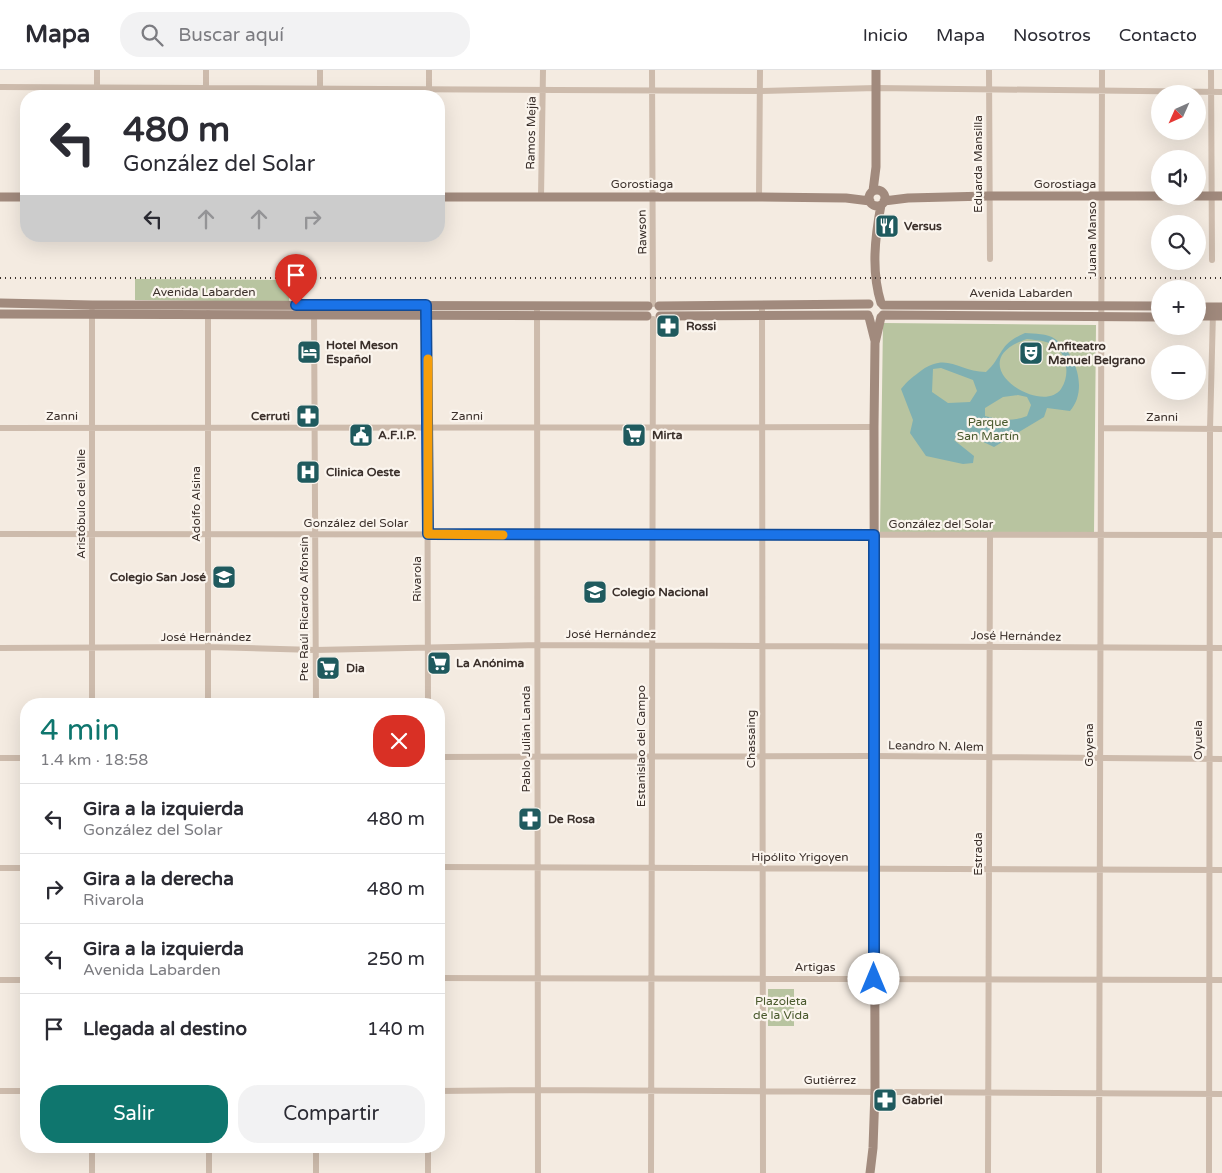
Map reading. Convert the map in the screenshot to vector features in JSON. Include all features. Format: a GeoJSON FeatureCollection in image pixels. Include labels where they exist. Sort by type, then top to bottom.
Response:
{"type":"FeatureCollection","features":[{"type":"Feature","properties":{"kind":"main road"},"geometry":{"type":"LineString","coordinates":[[870,1173],[873,1148],[874,1091],[875,343],[866,310],[875,285],[877,198],[876,70]]}},
{"type":"Feature","properties":{"kind":"main road","name":"Gorostiaga"},"geometry":{"type":"LineString","coordinates":[[445,197],[760,196],[908,198],[1218,196]]}},
{"type":"Feature","properties":{"kind":"main road"},"geometry":{"type":"LineString","coordinates":[[0,197],[20,197]]}},
{"type":"Feature","properties":{"kind":"main road"},"geometry":{"type":"LineString","coordinates":[[875,285],[882,304],[882,316],[875,343]]}},
{"type":"Feature","properties":{"kind":"main road","name":"Avenida Labarden"},"geometry":{"type":"LineString","coordinates":[[0,303],[208,309],[314,315],[427,309]]}},
{"type":"Feature","properties":{"kind":"main road"},"geometry":{"type":"LineString","coordinates":[[869,303],[882,304]]}},
{"type":"Feature","properties":{"kind":"main road","name":"Avenida Labarden"},"geometry":{"type":"LineString","coordinates":[[537,310],[653,305],[869,303]]}},
{"type":"Feature","properties":{"kind":"main road","name":"Avenida Labarden"},"geometry":{"type":"LineString","coordinates":[[882,304],[1151,306]]}},
{"type":"Feature","properties":{"kind":"main road","name":"Avenida Labarden"},"geometry":{"type":"LineString","coordinates":[[0,314],[92,315],[314,305],[537,310],[653,317],[869,316]]}},
{"type":"Feature","properties":{"kind":"main road"},"geometry":{"type":"LineString","coordinates":[[653,305],[661,311],[653,317],[645,310],[653,305]]}},
{"type":"Feature","properties":{"kind":"main road"},"geometry":{"type":"LineString","coordinates":[[869,316],[875,319],[882,316]]}},
{"type":"Feature","properties":{"kind":"main road","name":"Avenida Labarden"},"geometry":{"type":"LineString","coordinates":[[882,316],[1151,316]]}},
{"type":"Feature","properties":{"kind":"main road"},"geometry":{"type":"LineString","coordinates":[[873,1148],[876,1173]]}},
{"type":"Feature","properties":{"kind":"street"},"geometry":{"type":"LineString","coordinates":[[97,70],[97,88]]}},
{"type":"Feature","properties":{"kind":"street"},"geometry":{"type":"LineString","coordinates":[[206,70],[206,88]]}},
{"type":"Feature","properties":{"kind":"street"},"geometry":{"type":"LineString","coordinates":[[320,70],[320,88]]}},
{"type":"Feature","properties":{"kind":"street"},"geometry":{"type":"LineString","coordinates":[[429,70],[429,88]]}},
{"type":"Feature","properties":{"kind":"street","name":"Ramos Mejía"},"geometry":{"type":"LineString","coordinates":[[541,196],[543,70]]}},
{"type":"Feature","properties":{"kind":"street","name":"Rawson"},"geometry":{"type":"LineString","coordinates":[[652,70],[653,305]]}},
{"type":"Feature","properties":{"kind":"street"},"geometry":{"type":"LineString","coordinates":[[760,70],[760,196]]}},
{"type":"Feature","properties":{"kind":"street","name":"Eduarda Mansilla"},"geometry":{"type":"LineString","coordinates":[[989,70],[988,196],[990,259]]}},
{"type":"Feature","properties":{"kind":"street","name":"Juana Manso"},"geometry":{"type":"LineString","coordinates":[[1102,70],[1103,317]]}},
{"type":"Feature","properties":{"kind":"street"},"geometry":{"type":"LineString","coordinates":[[1212,70],[1218,196],[1212,260]]}},
{"type":"Feature","properties":{"kind":"street"},"geometry":{"type":"LineString","coordinates":[[0,87],[760,91],[876,88],[989,91],[1222,92]]}},
{"type":"Feature","properties":{"kind":"street","name":"Chassaing"},"geometry":{"type":"LineString","coordinates":[[762,304],[763,1173]]}},
{"type":"Feature","properties":{"kind":"street","name":"Aristóbulo del Valle"},"geometry":{"type":"LineString","coordinates":[[92,305],[92,698]]}},
{"type":"Feature","properties":{"kind":"street","name":"Pte Raúl Ricardo Alfonsín"},"geometry":{"type":"LineString","coordinates":[[314,305],[316,698]]}},
{"type":"Feature","properties":{"kind":"street","name":"Adolfo Alsina"},"geometry":{"type":"LineString","coordinates":[[208,309],[208,698]]}},
{"type":"Feature","properties":{"kind":"street","name":"Rivarola"},"geometry":{"type":"LineString","coordinates":[[427,309],[428,698]]}},
{"type":"Feature","properties":{"kind":"street","name":"Pablo Julián Landa"},"geometry":{"type":"LineString","coordinates":[[537,310],[538,1173]]}},
{"type":"Feature","properties":{"kind":"street","name":"Oyuela"},"geometry":{"type":"LineString","coordinates":[[1209,1173],[1210,429],[1217,311]]}},
{"type":"Feature","properties":{"kind":"street","name":"Estanislao del Campo"},"geometry":{"type":"LineString","coordinates":[[651,1173],[653,317]]}},
{"type":"Feature","properties":{"kind":"street","name":"Goyena"},"geometry":{"type":"LineString","coordinates":[[1099,1173],[1103,317]]}},
{"type":"Feature","properties":{"kind":"street","name":"Zanni"},"geometry":{"type":"LineString","coordinates":[[0,428],[208,426],[316,428],[874,428]]}},
{"type":"Feature","properties":{"kind":"street","name":"Zanni"},"geometry":{"type":"LineString","coordinates":[[1103,428],[1222,429]]}},
{"type":"Feature","properties":{"kind":"street","name":"González del Solar"},"geometry":{"type":"LineString","coordinates":[[0,534],[1222,535]]}},
{"type":"Feature","properties":{"kind":"street","name":"Estrada"},"geometry":{"type":"LineString","coordinates":[[988,1173],[990,535]]}},
{"type":"Feature","properties":{"kind":"street","name":"José Hernández"},"geometry":{"type":"LineString","coordinates":[[0,648],[208,647],[315,650],[538,645],[1222,648]]}},
{"type":"Feature","properties":{"kind":"street","name":"Leandro N. Alem"},"geometry":{"type":"LineString","coordinates":[[445,758],[874,756],[989,759],[1222,759]]}},
{"type":"Feature","properties":{"kind":"street"},"geometry":{"type":"LineString","coordinates":[[0,758],[20,758]]}},
{"type":"Feature","properties":{"kind":"street"},"geometry":{"type":"LineString","coordinates":[[0,868],[20,868]]}},
{"type":"Feature","properties":{"kind":"street","name":"Hipólito Yrigoyen"},"geometry":{"type":"LineString","coordinates":[[445,868],[1222,870]]}},
{"type":"Feature","properties":{"kind":"street","name":"Artigas"},"geometry":{"type":"LineString","coordinates":[[445,978],[1222,980]]}},
{"type":"Feature","properties":{"kind":"street"},"geometry":{"type":"LineString","coordinates":[[0,980],[20,980]]}},
{"type":"Feature","properties":{"kind":"street","name":"Gutiérrez"},"geometry":{"type":"LineString","coordinates":[[445,1092],[538,1090],[1222,1094]]}},
{"type":"Feature","properties":{"kind":"street"},"geometry":{"type":"LineString","coordinates":[[0,1091],[20,1091]]}},
{"type":"Feature","properties":{"kind":"street"},"geometry":{"type":"LineString","coordinates":[[92,1153],[92,1173]]}},
{"type":"Feature","properties":{"kind":"street"},"geometry":{"type":"LineString","coordinates":[[209,1153],[209,1173]]}},
{"type":"Feature","properties":{"kind":"street"},"geometry":{"type":"LineString","coordinates":[[316,1153],[316,1173]]}},
{"type":"Feature","properties":{"kind":"street"},"geometry":{"type":"LineString","coordinates":[[428,1153],[428,1173]]}},
{"type":"Feature","properties":{"kind":"green space"},"geometry":{"type":"Polygon","coordinates":[[[135,279],[289,280],[289,302],[135,300],[135,279]]]}},
{"type":"Feature","properties":{"kind":"green space","name":"Parque San Martín"},"geometry":{"type":"Polygon","coordinates":[[[883,323],[1096,325],[1094,535],[880,533],[883,323]]]}},
{"type":"Feature","properties":{"kind":"green space","name":"Plazoleta de la Vida"},"geometry":{"type":"Polygon","coordinates":[[[768,989],[794,989],[794,1026],[768,1026],[768,989]]]}},
{"type":"Feature","properties":{"kind":"water"},"geometry":{"type":"Polygon","coordinates":[[[1025,333],[1048,336],[1055,339],[1069,354],[1078,373],[1079,383],[1075,403],[1070,411],[1047,408],[1044,417],[994,447],[977,439],[958,436],[954,440],[974,456],[973,463],[963,464],[926,456],[910,433],[913,420],[901,389],[922,370],[939,363],[954,364],[986,372],[996,361],[1005,346],[1016,337],[1025,333]],[[1027,339],[1008,349],[1000,360],[1002,372],[1010,383],[1023,392],[1037,396],[1051,396],[1061,389],[1064,383],[1066,376],[1065,361],[1058,349],[1053,345],[1044,341],[1027,339]],[[941,368],[933,369],[932,392],[948,403],[970,402],[977,391],[973,380],[941,368]],[[1018,395],[1003,397],[985,408],[985,416],[1006,420],[1027,416],[1031,405],[1027,397],[1018,395]]]}},
{"type":"Feature","properties":{"kind":"railway"},"geometry":{"type":"LineString","coordinates":[[0,278],[1222,278]]}},
{"type":"Feature","properties":{"kind":"slow traffic"},"geometry":{"type":"LineString","coordinates":[[428,359],[428,534],[503,535]]}},
{"type":"Feature","properties":{"kind":"place","name":"Versus"},"geometry":{"type":"Point","coordinates":[887,226]}},
{"type":"Feature","properties":{"kind":"place","name":"Rossi"},"geometry":{"type":"Point","coordinates":[668,326]}},
{"type":"Feature","properties":{"kind":"place","name":"Hotel Meson Español"},"geometry":{"type":"Point","coordinates":[309,352]}},
{"type":"Feature","properties":{"kind":"place","name":"Anfiteatro Manuel Belgrano"},"geometry":{"type":"Point","coordinates":[1031,353]}},
{"type":"Feature","properties":{"kind":"place","name":"Cerruti"},"geometry":{"type":"Point","coordinates":[308,416]}},
{"type":"Feature","properties":{"kind":"place","name":"A.F.I.P."},"geometry":{"type":"Point","coordinates":[361,435]}},
{"type":"Feature","properties":{"kind":"place","name":"Mirta"},"geometry":{"type":"Point","coordinates":[634,435]}},
{"type":"Feature","properties":{"kind":"place","name":"Clinica Oeste"},"geometry":{"type":"Point","coordinates":[308,472]}},
{"type":"Feature","properties":{"kind":"place","name":"Colegio San José"},"geometry":{"type":"Point","coordinates":[224,577]}},
{"type":"Feature","properties":{"kind":"place","name":"Colegio Nacional"},"geometry":{"type":"Point","coordinates":[595,592]}},
{"type":"Feature","properties":{"kind":"place","name":"La Anónima"},"geometry":{"type":"Point","coordinates":[439,663]}},
{"type":"Feature","properties":{"kind":"place","name":"Dia"},"geometry":{"type":"Point","coordinates":[328,668]}},
{"type":"Feature","properties":{"kind":"place","name":"De Rosa"},"geometry":{"type":"Point","coordinates":[530,819]}},
{"type":"Feature","properties":{"kind":"place","name":"Gabriel"},"geometry":{"type":"Point","coordinates":[885,1100]}},
{"type":"Feature","properties":{"kind":"route"},"geometry":{"type":"LineString","coordinates":[[296,305],[426,305],[428,534],[874,535],[874,979]]}}]}
